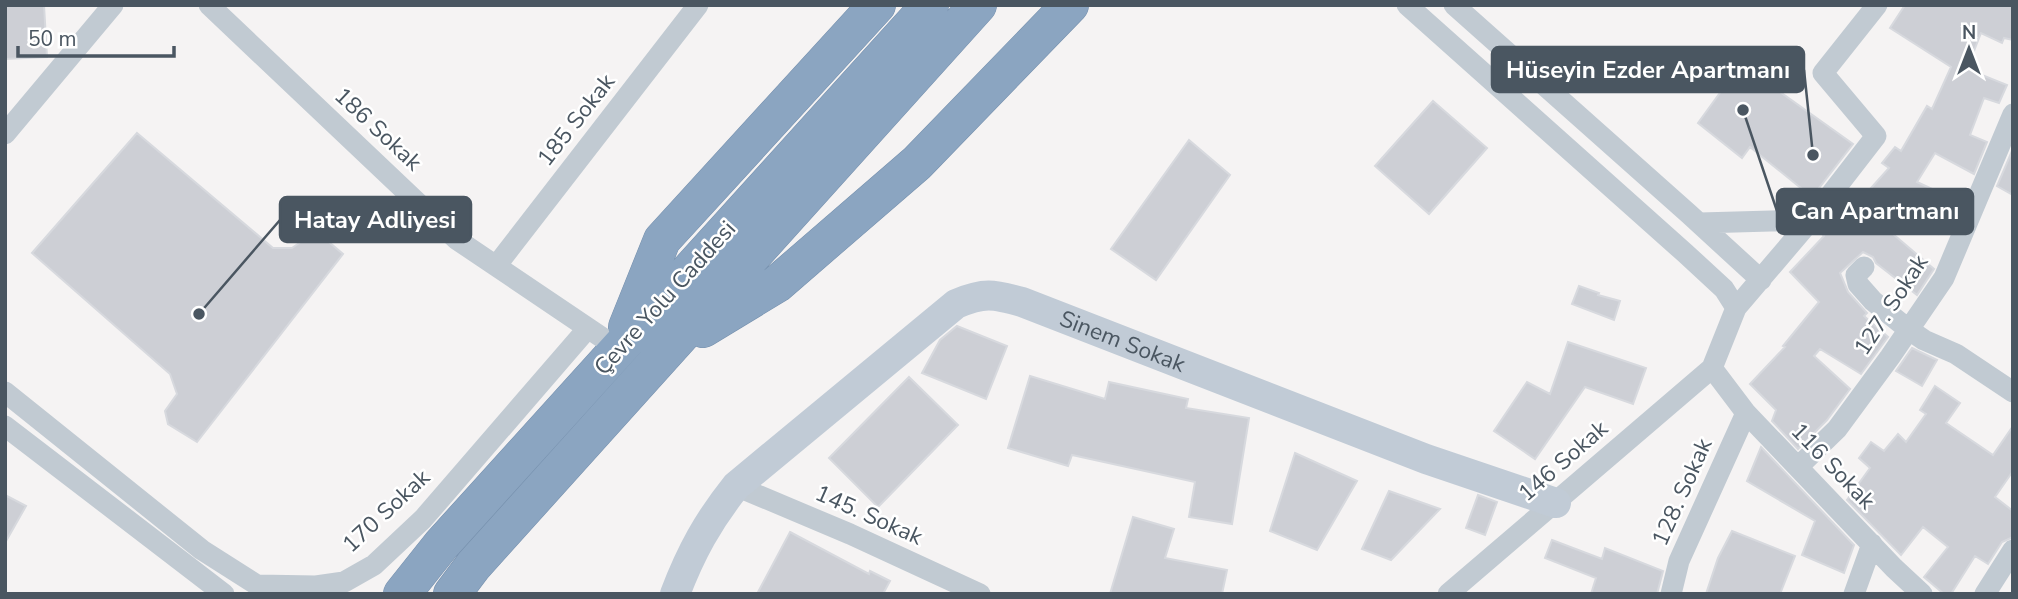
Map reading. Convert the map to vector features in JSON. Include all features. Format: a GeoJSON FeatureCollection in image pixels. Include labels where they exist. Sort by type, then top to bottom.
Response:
{"type":"FeatureCollection","features":[{"type":"Feature","properties":{"kind":"highway"},"geometry":{"type":"LineString","coordinates":[[618,349],[662,240],[877,5]]}},
{"type":"Feature","properties":{"kind":"highway","name":"Çevre Yolu Caddesi"},"geometry":{"type":"LineString","coordinates":[[402,594],[441,545],[930,5]]}},
{"type":"Feature","properties":{"kind":"highway","name":"Çevre Yolu Caddesi"},"geometry":{"type":"LineString","coordinates":[[452,594],[473,566],[978,5]]}},
{"type":"Feature","properties":{"kind":"highway"},"geometry":{"type":"LineString","coordinates":[[669,349],[777,284],[907,172],[1070,5]]}},
{"type":"Feature","properties":{"kind":"street"},"geometry":{"type":"LineString","coordinates":[[5,135],[113,5]]}},
{"type":"Feature","properties":{"kind":"street","name":"185 Sokak"},"geometry":{"type":"LineString","coordinates":[[496,266],[698,5]]}},
{"type":"Feature","properties":{"kind":"street"},"geometry":{"type":"LineString","coordinates":[[1407,5],[1685,253],[1724,289],[1736,308]]}},
{"type":"Feature","properties":{"kind":"street"},"geometry":{"type":"LineString","coordinates":[[1454,5],[1761,280]]}},
{"type":"Feature","properties":{"kind":"street"},"geometry":{"type":"LineString","coordinates":[[1712,368],[1736,308],[1811,220],[1876,136],[1823,73],[1877,5]]}},
{"type":"Feature","properties":{"kind":"street","name":"186 Sokak"},"geometry":{"type":"LineString","coordinates":[[212,6],[456,239],[618,349]]}},
{"type":"Feature","properties":{"kind":"street","name":"127. Sokak"},"geometry":{"type":"LineString","coordinates":[[1798,467],[1837,429],[1944,278],[2010,127]]}},
{"type":"Feature","properties":{"kind":"street"},"geometry":{"type":"LineString","coordinates":[[1700,223],[1811,220]]}},
{"type":"Feature","properties":{"kind":"street"},"geometry":{"type":"LineString","coordinates":[[1864,267],[1856,275],[1858,284],[1873,301],[1908,330],[1956,354],[2013,392]]}},
{"type":"Feature","properties":{"kind":"street","name":"Sinem Sokak"},"geometry":{"type":"LineString","coordinates":[[676,594],[688,560],[710,519],[736,486],[956,304],[977,295],[1000,296],[1022,302],[1426,459],[1556,503]]}},
{"type":"Feature","properties":{"kind":"street","name":"170 Sokak"},"geometry":{"type":"LineString","coordinates":[[5,392],[202,550],[257,585],[316,586],[344,582],[374,565],[423,519],[588,328]]}},
{"type":"Feature","properties":{"kind":"street","name":"116 Sokak"},"geometry":{"type":"LineString","coordinates":[[1712,368],[1746,413],[1922,594]]}},
{"type":"Feature","properties":{"kind":"street","name":"146 Sokak"},"geometry":{"type":"LineString","coordinates":[[1448,594],[1712,368]]}},
{"type":"Feature","properties":{"kind":"street","name":"128. Sokak"},"geometry":{"type":"LineString","coordinates":[[1671,594],[1679,561],[1746,413]]}},
{"type":"Feature","properties":{"kind":"street"},"geometry":{"type":"LineString","coordinates":[[5,426],[224,594]]}},
{"type":"Feature","properties":{"kind":"street","name":"145. Sokak"},"geometry":{"type":"LineString","coordinates":[[736,486],[850,534],[980,594]]}},
{"type":"Feature","properties":{"kind":"street"},"geometry":{"type":"LineString","coordinates":[[1854,594],[1872,544]]}},
{"type":"Feature","properties":{"kind":"street"},"geometry":{"type":"LineString","coordinates":[[1985,594],[2013,550]]}},
{"type":"Feature","properties":{"kind":"building"},"geometry":{"type":"Polygon","coordinates":[[[5,5],[44,5],[47,57],[5,59],[5,5]]]}},
{"type":"Feature","properties":{"kind":"building"},"geometry":{"type":"Polygon","coordinates":[[[1905,5],[2013,5],[2013,40],[2004,38],[2002,43],[1981,33],[1967,69],[2007,85],[1999,103],[1984,98],[1970,135],[1987,142],[1974,174],[1935,153],[1917,182],[1958,201],[1938,234],[1863,197],[1889,168],[1882,163],[1895,147],[1901,151],[1927,106],[1932,109],[1951,67],[1890,28],[1905,5]]]}},
{"type":"Feature","properties":{"kind":"building"},"geometry":{"type":"Polygon","coordinates":[[[1741,64],[1853,144],[1812,197],[1750,147],[1742,158],[1698,123],[1741,64]]]}},
{"type":"Feature","properties":{"kind":"building"},"geometry":{"type":"Polygon","coordinates":[[[1433,101],[1487,148],[1429,214],[1375,166],[1433,101]]]}},
{"type":"Feature","properties":{"kind":"building"},"geometry":{"type":"Polygon","coordinates":[[[137,133],[273,248],[292,248],[309,236],[323,237],[343,254],[197,442],[168,424],[165,411],[177,394],[170,374],[32,253],[137,133]]]}},
{"type":"Feature","properties":{"kind":"building"},"geometry":{"type":"Polygon","coordinates":[[[1189,140],[1230,175],[1156,280],[1111,249],[1189,140]]]}},
{"type":"Feature","properties":{"kind":"building"},"geometry":{"type":"Polygon","coordinates":[[[2013,152],[2013,195],[1997,186],[2013,152]]]}},
{"type":"Feature","properties":{"kind":"building"},"geometry":{"type":"Polygon","coordinates":[[[1852,199],[1934,269],[1917,295],[1876,263],[1873,257],[1863,252],[1840,273],[1848,292],[1867,313],[1864,316],[1888,337],[1861,374],[1820,349],[1814,356],[1850,389],[1827,420],[1798,449],[1772,421],[1776,410],[1750,384],[1785,347],[1783,346],[1819,302],[1790,272],[1824,236],[1822,234],[1852,199]]]}},
{"type":"Feature","properties":{"kind":"building"},"geometry":{"type":"Polygon","coordinates":[[[1579,286],[1620,301],[1614,320],[1572,304],[1579,286]]]}},
{"type":"Feature","properties":{"kind":"building"},"geometry":{"type":"Polygon","coordinates":[[[957,326],[1007,346],[986,399],[922,373],[940,340],[957,326]]]}},
{"type":"Feature","properties":{"kind":"building"},"geometry":{"type":"Polygon","coordinates":[[[1568,342],[1646,368],[1633,404],[1585,387],[1535,459],[1494,431],[1527,382],[1550,394],[1568,342]]]}},
{"type":"Feature","properties":{"kind":"building"},"geometry":{"type":"Polygon","coordinates":[[[1912,348],[1937,360],[1922,386],[1896,371],[1912,348]]]}},
{"type":"Feature","properties":{"kind":"building"},"geometry":{"type":"Polygon","coordinates":[[[1030,376],[1105,399],[1109,382],[1188,399],[1186,408],[1249,418],[1232,524],[1189,517],[1195,482],[1072,455],[1068,466],[1008,448],[1030,376]]]}},
{"type":"Feature","properties":{"kind":"building"},"geometry":{"type":"Polygon","coordinates":[[[909,377],[958,425],[878,507],[829,458],[909,377]]]}},
{"type":"Feature","properties":{"kind":"building"},"geometry":{"type":"Polygon","coordinates":[[[1935,386],[1960,403],[1946,423],[1993,455],[2013,426],[2013,471],[1995,497],[2013,511],[2013,537],[2002,542],[1988,564],[1975,556],[1951,594],[1944,594],[1924,577],[1948,547],[1923,527],[1901,555],[1847,500],[1870,468],[1859,458],[1871,442],[1884,451],[1898,434],[1906,442],[1926,414],[1920,410],[1935,386]]]}},
{"type":"Feature","properties":{"kind":"building"},"geometry":{"type":"Polygon","coordinates":[[[1761,447],[1854,545],[1844,573],[1802,555],[1815,521],[1747,481],[1761,447]]]}},
{"type":"Feature","properties":{"kind":"building"},"geometry":{"type":"Polygon","coordinates":[[[1295,453],[1357,481],[1317,550],[1270,531],[1295,453]]]}},
{"type":"Feature","properties":{"kind":"building"},"geometry":{"type":"Polygon","coordinates":[[[1389,491],[1440,509],[1391,560],[1362,549],[1389,491]]]}},
{"type":"Feature","properties":{"kind":"building"},"geometry":{"type":"Polygon","coordinates":[[[5,495],[26,506],[5,543],[5,495]]]}},
{"type":"Feature","properties":{"kind":"building"},"geometry":{"type":"Polygon","coordinates":[[[1478,495],[1497,502],[1485,535],[1466,528],[1478,495]]]}},
{"type":"Feature","properties":{"kind":"building"},"geometry":{"type":"Polygon","coordinates":[[[1133,517],[1174,529],[1165,558],[1227,570],[1222,594],[1110,594],[1133,517]]]}},
{"type":"Feature","properties":{"kind":"building"},"geometry":{"type":"Polygon","coordinates":[[[1732,531],[1795,556],[1780,594],[1706,594],[1718,558],[1732,531]]]}},
{"type":"Feature","properties":{"kind":"building"},"geometry":{"type":"Polygon","coordinates":[[[790,532],[869,574],[870,571],[890,581],[883,594],[757,594],[790,532]]]}},
{"type":"Feature","properties":{"kind":"building"},"geometry":{"type":"Polygon","coordinates":[[[1552,540],[1602,559],[1605,548],[1663,571],[1657,594],[1591,594],[1596,578],[1545,558],[1552,540]]]}},
{"type":"Feature","properties":{"kind":"place","name":"Can Apartmanı"},"geometry":{"type":"Point","coordinates":[1743,110]}},
{"type":"Feature","properties":{"kind":"place","name":"Hüseyin Ezder Apartmanı"},"geometry":{"type":"Point","coordinates":[1813,155]}},
{"type":"Feature","properties":{"kind":"place","name":"Hatay Adliyesi"},"geometry":{"type":"Point","coordinates":[199,314]}}]}
